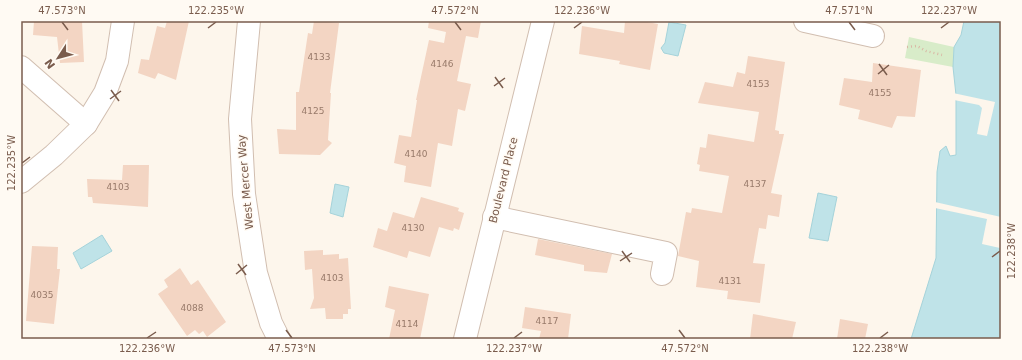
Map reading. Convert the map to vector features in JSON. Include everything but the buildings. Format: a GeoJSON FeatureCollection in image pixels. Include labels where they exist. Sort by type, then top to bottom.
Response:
{"type":"FeatureCollection","features":[{"type":"Feature","properties":{"kind":"street"},"geometry":{"type":"LineString","coordinates":[[21,182],[54,155],[86,124],[105,92],[117,60],[123,21]]}},
{"type":"Feature","properties":{"kind":"street","name":"West Mercer Way"},"geometry":{"type":"LineString","coordinates":[[249,21],[240,119],[244,194],[256,273],[271,323],[280,339]]}},
{"type":"Feature","properties":{"kind":"street","name":"Boulevard Place"},"geometry":{"type":"LineString","coordinates":[[465,339],[543,21]]}},
{"type":"Feature","properties":{"kind":"street"},"geometry":{"type":"LineString","coordinates":[[805,21],[868,28]]}},
{"type":"Feature","properties":{"kind":"street"},"geometry":{"type":"LineString","coordinates":[[21,67],[86,124]]}},
{"type":"Feature","properties":{"kind":"street"},"geometry":{"type":"LineString","coordinates":[[494,217],[666,253],[662,274]]}},
{"type":"Feature","properties":{"kind":"path"},"geometry":{"type":"LineString","coordinates":[[907,47],[917,46],[926,51],[942,55]]}},
{"type":"Feature","properties":{"kind":"green space"},"geometry":{"type":"Polygon","coordinates":[[[909,37],[954,47],[953,67],[905,58],[909,37]]]}},
{"type":"Feature","properties":{"kind":"water"},"geometry":{"type":"Polygon","coordinates":[[[964,21],[1001,21],[1001,339],[911,339],[936,258],[937,172],[940,151],[946,146],[950,156],[956,155],[956,95],[953,67],[954,47],[961,35],[964,21]]]}},
{"type":"Feature","properties":{"kind":"water"},"geometry":{"type":"Polygon","coordinates":[[[669,22],[686,25],[678,56],[664,53],[661,48],[665,43],[669,22]]]}},
{"type":"Feature","properties":{"kind":"water"},"geometry":{"type":"Polygon","coordinates":[[[335,184],[349,187],[343,217],[330,213],[335,184]]]}},
{"type":"Feature","properties":{"kind":"water"},"geometry":{"type":"Polygon","coordinates":[[[818,193],[837,197],[828,241],[809,238],[818,193]]]}},
{"type":"Feature","properties":{"kind":"water"},"geometry":{"type":"Polygon","coordinates":[[[102,235],[112,251],[81,269],[73,253],[102,235]]]}},
{"type":"Feature","properties":{"kind":"pier"},"geometry":{"type":"Polygon","coordinates":[[[953,93],[995,102],[987,136],[977,134],[982,108],[979,105],[954,100],[953,93]]]}},
{"type":"Feature","properties":{"kind":"pier"},"geometry":{"type":"Polygon","coordinates":[[[935,202],[1001,217],[1000,248],[982,244],[987,219],[935,208],[935,202]]]}}]}
